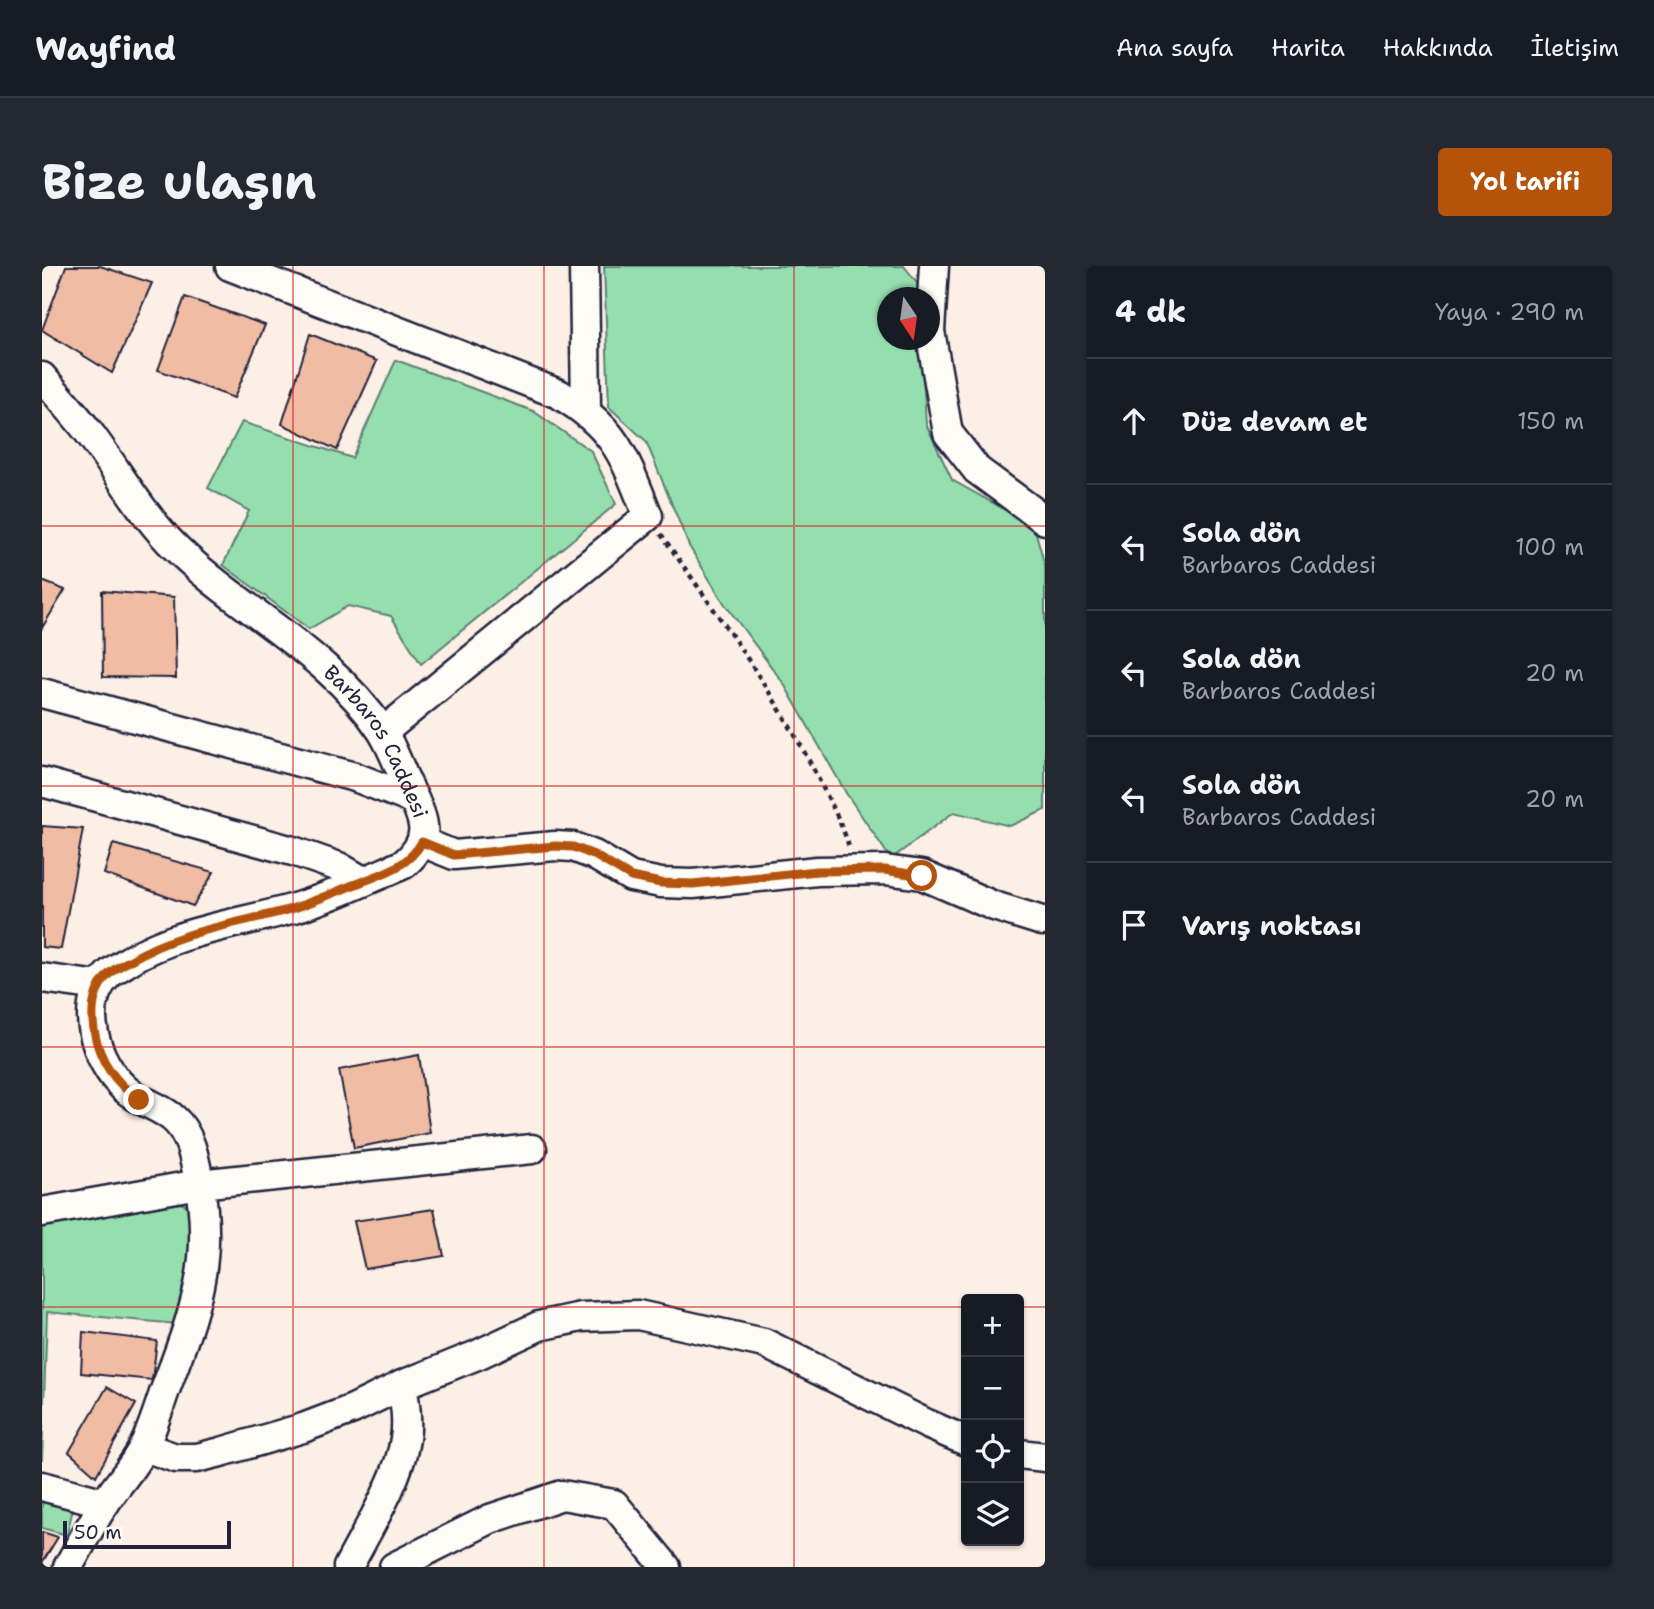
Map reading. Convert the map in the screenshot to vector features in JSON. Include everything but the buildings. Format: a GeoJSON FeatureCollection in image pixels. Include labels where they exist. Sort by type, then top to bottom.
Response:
{"type":"FeatureCollection","features":[{"type":"Feature","properties":{"kind":"street"},"geometry":{"type":"LineString","coordinates":[[230,266],[559,394],[586,410],[607,430],[625,459],[648,516],[383,732]]}},
{"type":"Feature","properties":{"kind":"street"},"geometry":{"type":"LineString","coordinates":[[584,266],[586,410]]}},
{"type":"Feature","properties":{"kind":"street"},"geometry":{"type":"LineString","coordinates":[[934,266],[930,331],[948,433],[977,470],[1042,515],[1045,520]]}},
{"type":"Feature","properties":{"kind":"street","name":"Barbaros Caddesi"},"geometry":{"type":"LineString","coordinates":[[42,377],[92,436],[156,527],[220,587],[256,611],[337,677],[383,732],[421,813],[424,828],[422,842],[415,854],[404,864],[294,908],[173,940],[149,949],[109,973],[99,986]]}},
{"type":"Feature","properties":{"kind":"street"},"geometry":{"type":"LineString","coordinates":[[42,693],[355,777],[414,800]]}},
{"type":"Feature","properties":{"kind":"street"},"geometry":{"type":"LineString","coordinates":[[42,782],[293,851],[340,867],[363,881]]}},
{"type":"Feature","properties":{"kind":"street"},"geometry":{"type":"LineString","coordinates":[[422,842],[454,855],[555,846],[573,847],[594,855],[631,877],[661,883],[693,884],[817,871],[885,870],[922,876],[994,906],[1042,921]]}},
{"type":"Feature","properties":{"kind":"street"},"geometry":{"type":"LineString","coordinates":[[42,978],[99,986],[93,1002],[93,1020],[96,1042],[103,1060],[124,1088],[139,1100],[174,1118],[191,1148],[205,1233],[200,1289],[193,1317],[144,1447],[105,1503],[68,1567]]}},
{"type":"Feature","properties":{"kind":"street"},"geometry":{"type":"LineString","coordinates":[[42,1212],[199,1184],[532,1149]]}},
{"type":"Feature","properties":{"kind":"street"},"geometry":{"type":"LineString","coordinates":[[144,1447],[176,1458],[209,1455],[303,1428],[353,1409],[539,1326],[581,1317],[638,1315],[764,1343],[961,1439]]}},
{"type":"Feature","properties":{"kind":"street"},"geometry":{"type":"LineString","coordinates":[[348,1567],[399,1465],[407,1417],[402,1385]]}},
{"type":"Feature","properties":{"kind":"street"},"geometry":{"type":"LineString","coordinates":[[1024,1455],[1045,1457]]}},
{"type":"Feature","properties":{"kind":"street"},"geometry":{"type":"LineString","coordinates":[[42,1486],[105,1503]]}},
{"type":"Feature","properties":{"kind":"street"},"geometry":{"type":"LineString","coordinates":[[394,1567],[490,1519],[562,1495],[614,1504],[666,1567]]}},
{"type":"Feature","properties":{"kind":"path"},"geometry":{"type":"LineString","coordinates":[[648,516],[782,712],[830,803],[856,870]]}},
{"type":"Feature","properties":{"kind":"green space"},"geometry":{"type":"Polygon","coordinates":[[[604,266],[904,266],[918,287],[877,287],[877,350],[922,350],[926,424],[952,480],[1034,526],[1045,566],[1045,810],[1010,826],[954,812],[891,859],[846,793],[784,684],[724,603],[689,546],[646,441],[609,407],[604,266]]]}},
{"type":"Feature","properties":{"kind":"green space"},"geometry":{"type":"Polygon","coordinates":[[[396,360],[533,411],[591,451],[616,504],[421,664],[391,616],[348,606],[309,629],[223,565],[249,511],[208,488],[242,422],[352,458],[396,360]]]}},
{"type":"Feature","properties":{"kind":"green space"},"geometry":{"type":"Polygon","coordinates":[[[167,1198],[188,1206],[194,1236],[190,1280],[177,1324],[47,1312],[42,1461],[42,1223],[167,1198]]]}},
{"type":"Feature","properties":{"kind":"green space"},"geometry":{"type":"Polygon","coordinates":[[[42,1497],[74,1504],[67,1535],[42,1528],[42,1497]]]}},
{"type":"Feature","properties":{"kind":"route"},"geometry":{"type":"LineString","coordinates":[[139,1100],[113,1076],[96,1042],[93,1002],[99,986],[109,973],[149,949],[173,940],[294,908],[404,864],[415,854],[422,842],[454,855],[555,846],[573,847],[594,855],[631,877],[661,883],[693,884],[817,871],[885,870],[922,876]]}}]}
